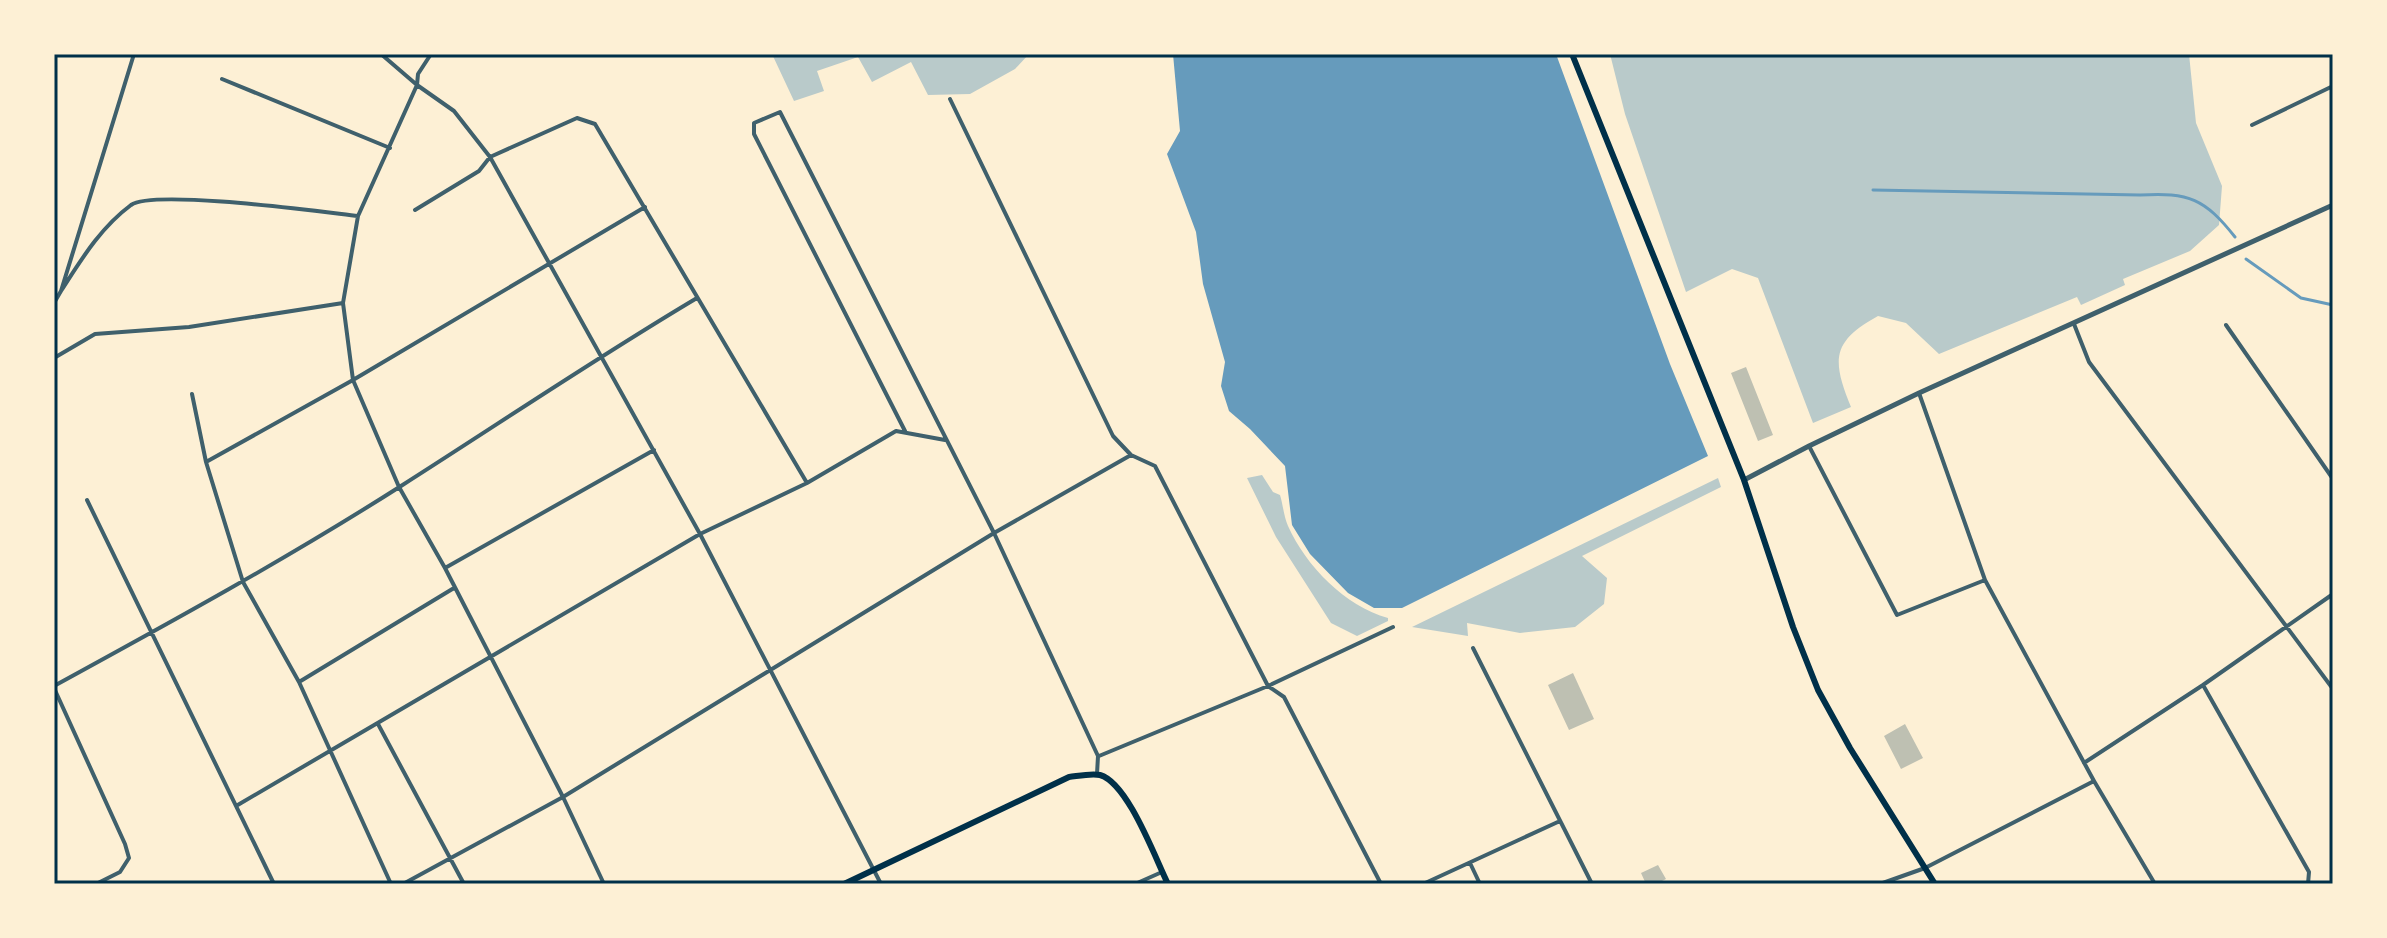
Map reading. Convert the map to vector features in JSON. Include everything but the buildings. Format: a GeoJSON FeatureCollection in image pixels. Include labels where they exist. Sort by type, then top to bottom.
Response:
{"type":"FeatureCollection","features":[{"type":"Feature","properties":{"kind":"main road"},"geometry":{"type":"LineString","coordinates":[[1572,54],[1744,480],[1793,627],[1818,690],[1850,748],[1935,884]]}},
{"type":"Feature","properties":{"kind":"main road"},"geometry":{"type":"LineString","coordinates":[[844,884],[1069,777],[1097,774],[1108,779],[1126,798],[1168,884]]}},
{"type":"Feature","properties":{"kind":"street"},"geometry":{"type":"LineString","coordinates":[[61,291],[134,54]]}},
{"type":"Feature","properties":{"kind":"street"},"geometry":{"type":"LineString","coordinates":[[381,54],[454,111],[490,157],[700,534],[881,884]]}},
{"type":"Feature","properties":{"kind":"street"},"geometry":{"type":"LineString","coordinates":[[431,54],[418,74],[417,85],[358,216],[343,303],[353,380],[399,487],[445,568],[563,797],[604,884]]}},
{"type":"Feature","properties":{"kind":"street"},"geometry":{"type":"LineString","coordinates":[[222,79],[390,148]]}},
{"type":"Feature","properties":{"kind":"street"},"geometry":{"type":"LineString","coordinates":[[2252,125],[2333,86]]}},
{"type":"Feature","properties":{"kind":"street"},"geometry":{"type":"LineString","coordinates":[[950,99],[1113,436],[1131,455],[1155,466],[1268,686],[1284,697],[1381,884]]}},
{"type":"Feature","properties":{"kind":"street"},"geometry":{"type":"LineString","coordinates":[[905,431],[754,134],[754,123],[760,120],[780,112],[994,533],[1098,756],[1097,774]]}},
{"type":"Feature","properties":{"kind":"street"},"geometry":{"type":"LineString","coordinates":[[415,210],[479,171],[490,157],[577,118],[595,124],[807,483]]}},
{"type":"Feature","properties":{"kind":"street"},"geometry":{"type":"LineString","coordinates":[[54,303],[95,239],[134,203],[189,199],[358,216]]}},
{"type":"Feature","properties":{"kind":"street"},"geometry":{"type":"LineString","coordinates":[[1744,480],[1919,393],[2333,205]]}},
{"type":"Feature","properties":{"kind":"street"},"geometry":{"type":"LineString","coordinates":[[206,462],[353,380],[645,207]]}},
{"type":"Feature","properties":{"kind":"street"},"geometry":{"type":"LineString","coordinates":[[96,884],[120,872],[129,858],[54,687],[243,582],[399,487],[602,354],[697,298]]}},
{"type":"Feature","properties":{"kind":"street"},"geometry":{"type":"LineString","coordinates":[[54,358],[95,334],[189,327],[343,303]]}},
{"type":"Feature","properties":{"kind":"street"},"geometry":{"type":"LineString","coordinates":[[2074,324],[2089,362],[2333,689]]}},
{"type":"Feature","properties":{"kind":"street"},"geometry":{"type":"LineString","coordinates":[[2226,325],[2333,479]]}},
{"type":"Feature","properties":{"kind":"street"},"geometry":{"type":"LineString","coordinates":[[1919,393],[1985,580],[2094,781],[2155,884]]}},
{"type":"Feature","properties":{"kind":"street"},"geometry":{"type":"LineString","coordinates":[[192,394],[206,462],[243,582],[299,682],[391,884]]}},
{"type":"Feature","properties":{"kind":"street"},"geometry":{"type":"LineString","coordinates":[[236,806],[700,534],[807,483],[896,431],[945,440]]}},
{"type":"Feature","properties":{"kind":"street"},"geometry":{"type":"LineString","coordinates":[[1809,446],[1897,615],[1985,580]]}},
{"type":"Feature","properties":{"kind":"street"},"geometry":{"type":"LineString","coordinates":[[445,568],[654,450]]}},
{"type":"Feature","properties":{"kind":"street"},"geometry":{"type":"LineString","coordinates":[[403,884],[563,797],[994,533],[1131,455]]}},
{"type":"Feature","properties":{"kind":"street"},"geometry":{"type":"LineString","coordinates":[[87,500],[274,884]]}},
{"type":"Feature","properties":{"kind":"street"},"geometry":{"type":"LineString","coordinates":[[299,682],[454,588]]}},
{"type":"Feature","properties":{"kind":"street"},"geometry":{"type":"LineString","coordinates":[[2084,763],[2333,594]]}},
{"type":"Feature","properties":{"kind":"street"},"geometry":{"type":"LineString","coordinates":[[1098,756],[1268,686],[1393,627]]}},
{"type":"Feature","properties":{"kind":"street"},"geometry":{"type":"LineString","coordinates":[[1473,648],[1592,884]]}},
{"type":"Feature","properties":{"kind":"street"},"geometry":{"type":"LineString","coordinates":[[2203,685],[2309,872],[2308,884]]}},
{"type":"Feature","properties":{"kind":"street"},"geometry":{"type":"LineString","coordinates":[[377,723],[464,884]]}},
{"type":"Feature","properties":{"kind":"street"},"geometry":{"type":"LineString","coordinates":[[1880,884],[1925,868],[2094,781]]}},
{"type":"Feature","properties":{"kind":"street"},"geometry":{"type":"LineString","coordinates":[[1423,884],[1560,821]]}},
{"type":"Feature","properties":{"kind":"street"},"geometry":{"type":"LineString","coordinates":[[1470,863],[1480,884]]}},
{"type":"Feature","properties":{"kind":"street"},"geometry":{"type":"LineString","coordinates":[[1135,884],[1162,872]]}},
{"type":"Feature","properties":{"kind":"shaded area"},"geometry":{"type":"Polygon","coordinates":[[[772,54],[1029,54],[1015,69],[970,94],[928,95],[911,62],[872,82],[858,57],[817,71],[824,91],[794,101],[772,54]]]}},
{"type":"Feature","properties":{"kind":"shaded area"},"geometry":{"type":"Polygon","coordinates":[[[1610,54],[2189,54],[2196,123],[2222,186],[2219,225],[2190,251],[2123,279],[2125,285],[2081,305],[2077,297],[1939,354],[1906,323],[1878,316],[1851,335],[1840,354],[1841,377],[1851,407],[1813,423],[1758,278],[1732,269],[1686,292],[1625,114],[1610,54]]]}},
{"type":"Feature","properties":{"kind":"shaded area"},"geometry":{"type":"Polygon","coordinates":[[[1262,475],[1273,492],[1280,495],[1288,526],[1316,570],[1342,594],[1388,618],[1388,621],[1357,636],[1331,623],[1276,537],[1247,478],[1262,475]]]}},
{"type":"Feature","properties":{"kind":"shaded area"},"geometry":{"type":"Polygon","coordinates":[[[1718,478],[1721,487],[1582,556],[1607,578],[1604,604],[1575,627],[1520,633],[1467,623],[1468,636],[1412,627],[1718,478]]]}},
{"type":"Feature","properties":{"kind":"water"},"geometry":{"type":"Polygon","coordinates":[[[1173,54],[1556,54],[1670,364],[1708,456],[1402,608],[1374,608],[1348,593],[1310,554],[1292,525],[1285,466],[1229,411],[1221,386],[1225,362],[1203,284],[1196,232],[1167,154],[1180,131],[1173,54]]]}},
{"type":"Feature","properties":{"kind":"waterway"},"geometry":{"type":"LineString","coordinates":[[1873,190],[2171,195],[2205,206],[2235,237]]}},
{"type":"Feature","properties":{"kind":"waterway"},"geometry":{"type":"LineString","coordinates":[[2246,259],[2301,298],[2333,305]]}}]}
